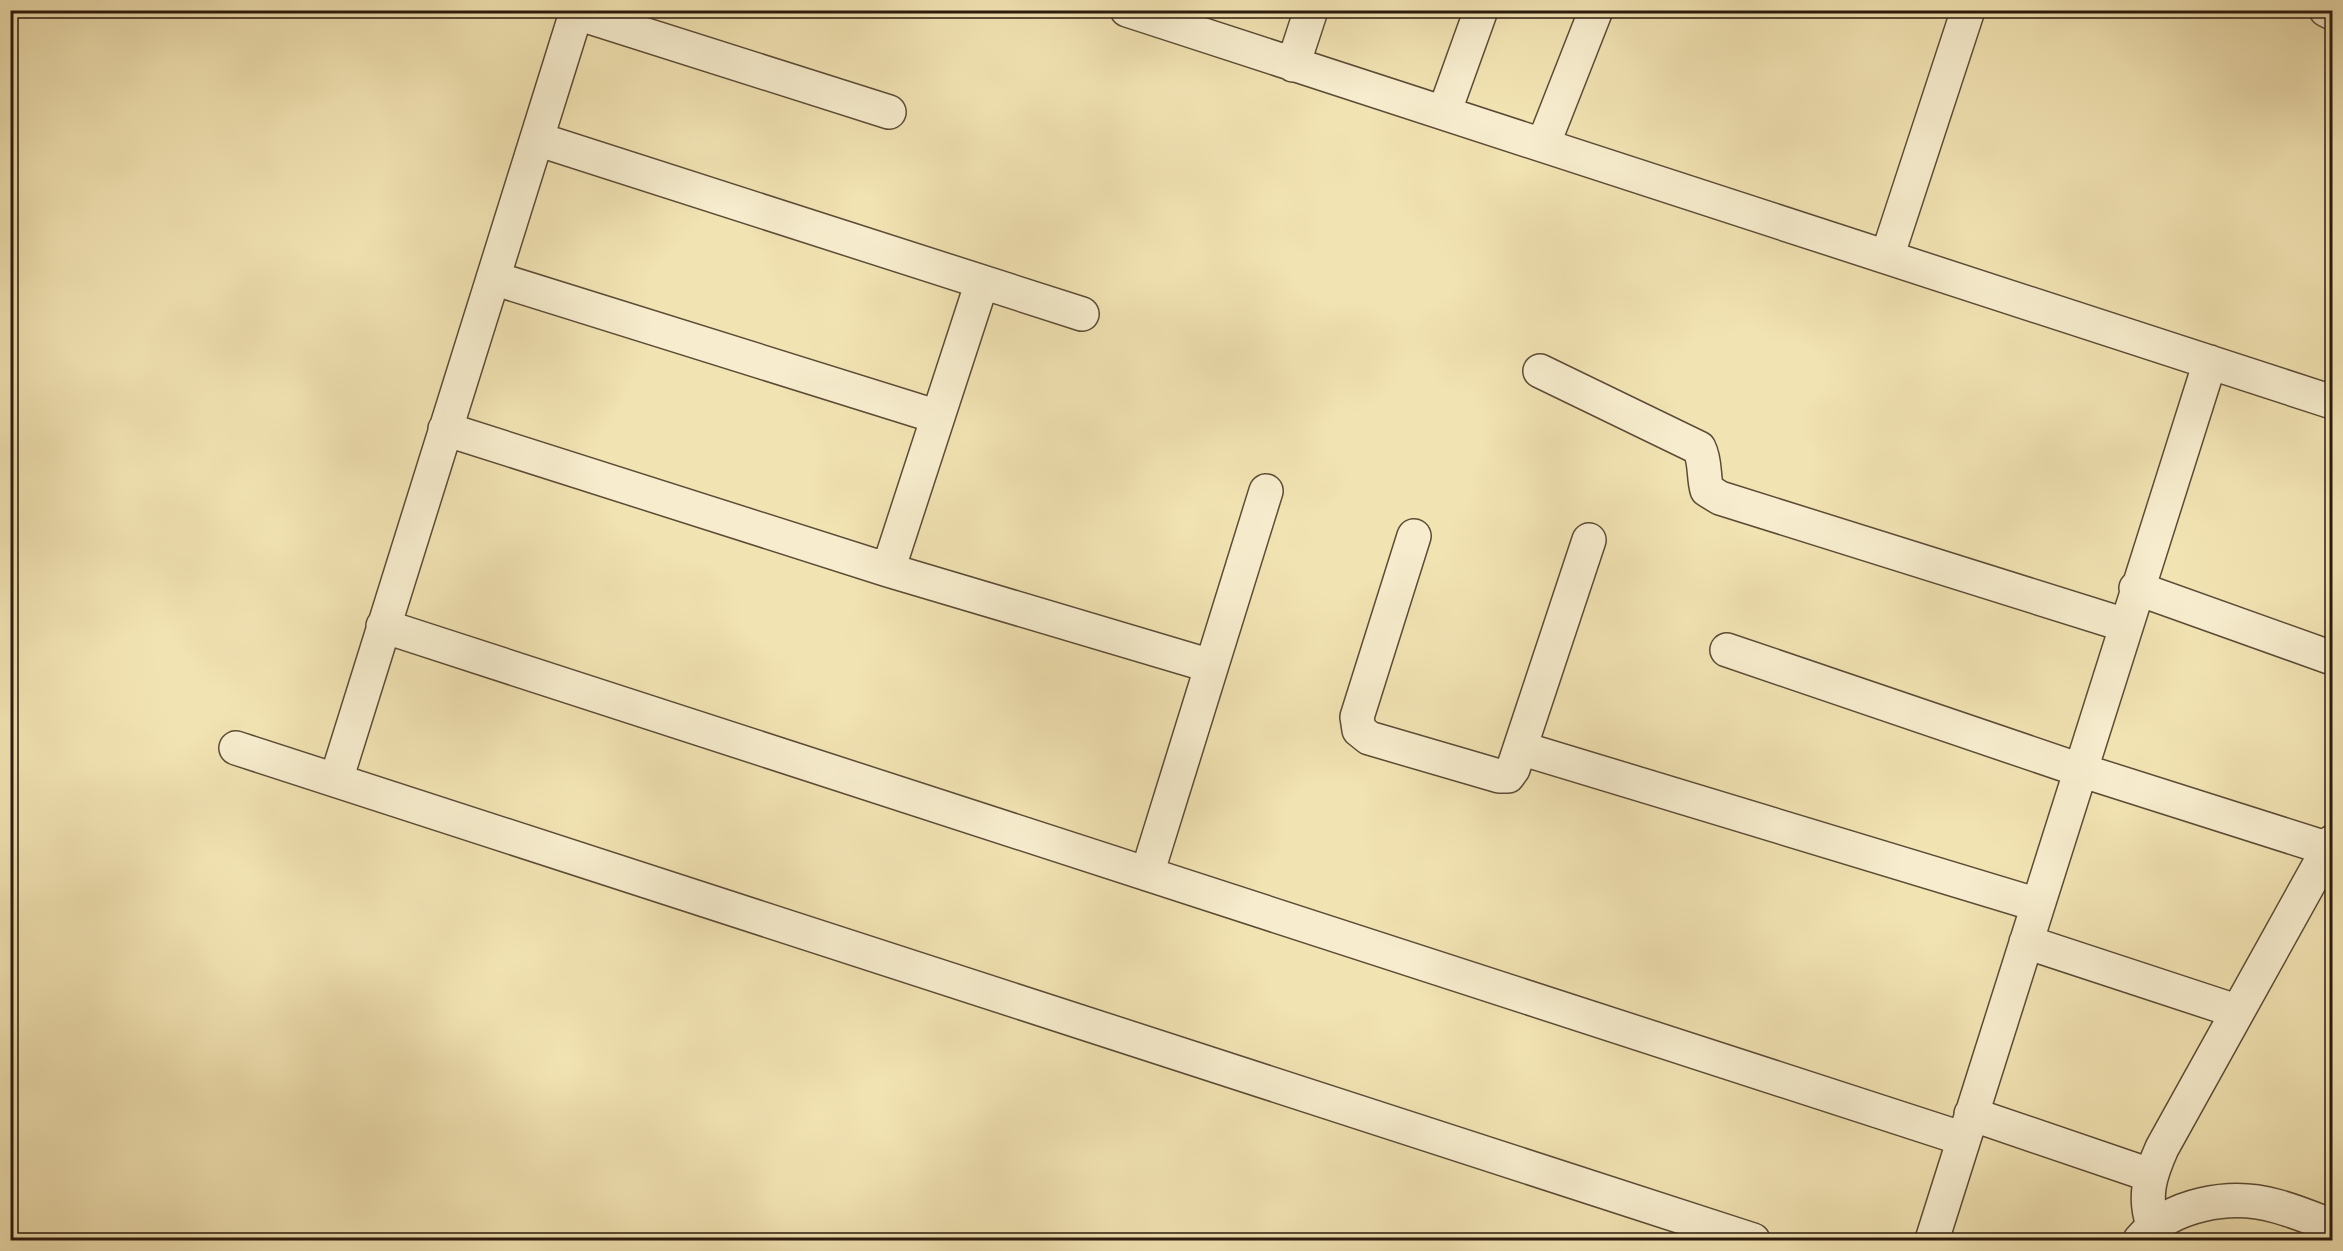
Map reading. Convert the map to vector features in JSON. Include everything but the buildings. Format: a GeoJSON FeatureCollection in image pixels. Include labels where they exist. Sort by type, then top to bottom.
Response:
{"type":"FeatureCollection","features":[{"type":"Feature","properties":{"kind":"street"},"geometry":{"type":"LineString","coordinates":[[1127,10],[2332,402]]}},
{"type":"Feature","properties":{"kind":"street"},"geometry":{"type":"LineString","coordinates":[[1293,64],[1311,10]]}},
{"type":"Feature","properties":{"kind":"street"},"geometry":{"type":"LineString","coordinates":[[1444,113],[1480,10]]}},
{"type":"Feature","properties":{"kind":"street"},"geometry":{"type":"LineString","coordinates":[[1543,145],[1596,10]]}},
{"type":"Feature","properties":{"kind":"street"},"geometry":{"type":"LineString","coordinates":[[1887,257],[1968,10]]}},
{"type":"Feature","properties":{"kind":"street"},"geometry":{"type":"LineString","coordinates":[[2325,10],[2332,13]]}},
{"type":"Feature","properties":{"kind":"street"},"geometry":{"type":"LineString","coordinates":[[336,780],[577,12],[889,112]]}},
{"type":"Feature","properties":{"kind":"street"},"geometry":{"type":"LineString","coordinates":[[537,139],[1082,314]]}},
{"type":"Feature","properties":{"kind":"street"},"geometry":{"type":"LineString","coordinates":[[493,278],[938,417]]}},
{"type":"Feature","properties":{"kind":"street"},"geometry":{"type":"LineString","coordinates":[[888,570],[982,282]]}},
{"type":"Feature","properties":{"kind":"street"},"geometry":{"type":"LineString","coordinates":[[1932,1240],[2136,588],[2210,362]]}},
{"type":"Feature","properties":{"kind":"street"},"geometry":{"type":"LineString","coordinates":[[1540,371],[1699,448],[1705,459],[1704,477],[1707,490],[1720,498],[2125,626]]}},
{"type":"Feature","properties":{"kind":"street"},"geometry":{"type":"LineString","coordinates":[[445,429],[888,570],[1211,666]]}},
{"type":"Feature","properties":{"kind":"street"},"geometry":{"type":"LineString","coordinates":[[1146,874],[1266,491]]}},
{"type":"Feature","properties":{"kind":"street"},"geometry":{"type":"LineString","coordinates":[[1414,536],[1357,717],[1359,730],[1369,738],[1499,776],[1508,776],[1513,769],[1589,540]]}},
{"type":"Feature","properties":{"kind":"street"},"geometry":{"type":"LineString","coordinates":[[2136,588],[2332,658]]}},
{"type":"Feature","properties":{"kind":"street"},"geometry":{"type":"LineString","coordinates":[[383,626],[1146,874],[1967,1127],[2150,1175]]}},
{"type":"Feature","properties":{"kind":"street"},"geometry":{"type":"LineString","coordinates":[[1727,650],[2080,770],[2331,846],[2236,1011],[2150,1175],[2146,1233]]}},
{"type":"Feature","properties":{"kind":"street"},"geometry":{"type":"LineString","coordinates":[[236,748],[1753,1240]]}},
{"type":"Feature","properties":{"kind":"street"},"geometry":{"type":"LineString","coordinates":[[1520,748],[2038,905]]}},
{"type":"Feature","properties":{"kind":"street"},"geometry":{"type":"LineString","coordinates":[[2026,942],[2236,1011]]}},
{"type":"Feature","properties":{"kind":"street"},"geometry":{"type":"LineString","coordinates":[[2146,1233],[2184,1209],[2222,1201],[2274,1205],[2332,1226]]}}]}
